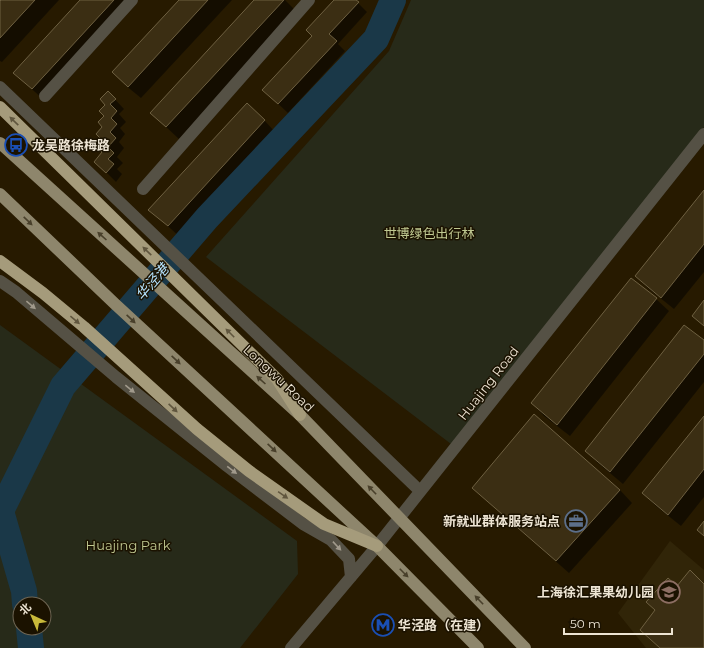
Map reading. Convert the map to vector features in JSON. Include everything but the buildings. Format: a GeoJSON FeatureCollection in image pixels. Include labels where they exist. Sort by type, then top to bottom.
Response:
{"type":"FeatureCollection","features":[{"type":"Feature","properties":{"kind":"highway"},"geometry":{"type":"LineString","coordinates":[[0,107],[278,379],[300,416]]}},
{"type":"Feature","properties":{"kind":"highway"},"geometry":{"type":"LineString","coordinates":[[0,261],[48,298],[196,429],[249,472],[324,524],[377,546]]}},
{"type":"Feature","properties":{"kind":"main road","name":"Longwu Road"},"geometry":{"type":"LineString","coordinates":[[0,143],[300,416],[525,648]]}},
{"type":"Feature","properties":{"kind":"main road"},"geometry":{"type":"LineString","coordinates":[[0,194],[147,334],[377,546],[478,648]]}},
{"type":"Feature","properties":{"kind":"street"},"geometry":{"type":"LineString","coordinates":[[44,96],[132,0]]}},
{"type":"Feature","properties":{"kind":"street"},"geometry":{"type":"LineString","coordinates":[[143,189],[306,1]]}},
{"type":"Feature","properties":{"kind":"street"},"geometry":{"type":"LineString","coordinates":[[0,88],[420,491]]}},
{"type":"Feature","properties":{"kind":"street","name":"Huajing Road"},"geometry":{"type":"LineString","coordinates":[[291,648],[377,546],[704,134]]}},
{"type":"Feature","properties":{"kind":"street"},"geometry":{"type":"LineString","coordinates":[[0,281],[16,292],[116,377],[227,466],[303,524],[331,540],[349,559],[351,577]]}},
{"type":"Feature","properties":{"kind":"shaded area","name":"上海徐汇果果幼儿园"},"geometry":{"type":"Polygon","coordinates":[[[670,541],[704,570],[704,648],[646,648],[618,613],[670,541]]]}},
{"type":"Feature","properties":{"kind":"green space","name":"世博绿色出行林"},"geometry":{"type":"Polygon","coordinates":[[[411,0],[704,0],[704,127],[455,447],[206,257],[389,51],[411,0]]]}},
{"type":"Feature","properties":{"kind":"green space","name":"Huajing Park"},"geometry":{"type":"Polygon","coordinates":[[[0,325],[297,541],[298,574],[240,648],[0,648],[0,325]]]}},
{"type":"Feature","properties":{"kind":"waterway","name":"华泾港"},"geometry":{"type":"LineString","coordinates":[[24,596],[1,511],[63,386],[207,218],[376,39],[393,0]]}},
{"type":"Feature","properties":{"kind":"waterway","name":"华泾港"},"geometry":{"type":"LineString","coordinates":[[30,636],[31,648]]}},
{"type":"Feature","properties":{"kind":"place","name":"龙吴路徐梅路"},"geometry":{"type":"Point","coordinates":[16,145]}},
{"type":"Feature","properties":{"kind":"place","name":"新就业群体服务站点"},"geometry":{"type":"Point","coordinates":[576,521]}},
{"type":"Feature","properties":{"kind":"place","name":"上海徐汇果果幼儿园"},"geometry":{"type":"Point","coordinates":[669,592]}},
{"type":"Feature","properties":{"kind":"place","name":"华泾路（在建）"},"geometry":{"type":"Point","coordinates":[383,625]}}]}
